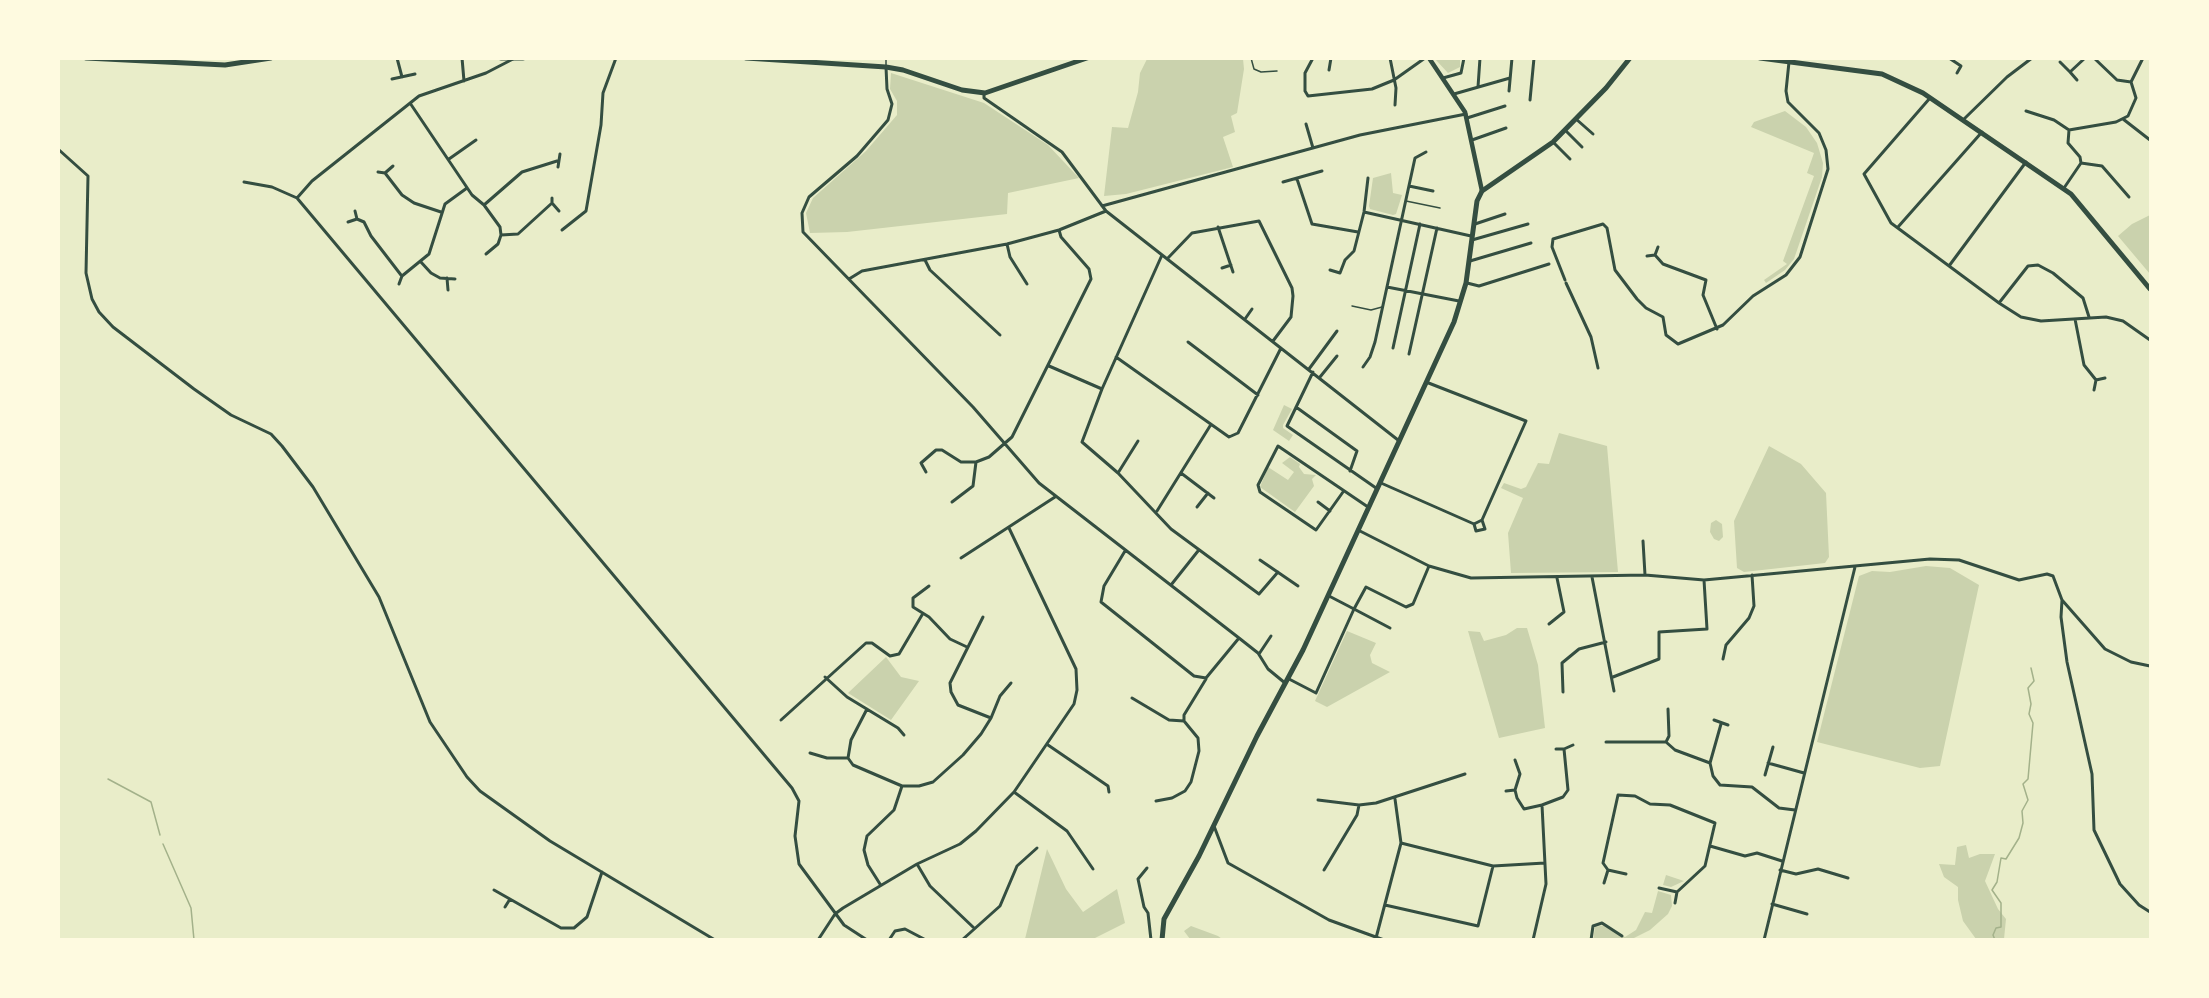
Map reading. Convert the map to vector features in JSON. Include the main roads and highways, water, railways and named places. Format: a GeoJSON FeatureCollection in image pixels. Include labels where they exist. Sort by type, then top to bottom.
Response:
{"type":"FeatureCollection","features":[{"type":"Feature","properties":{"kind":"main road"},"geometry":{"type":"LineString","coordinates":[[86,58],[140,63],[206,61],[225,65],[271,58]]}},
{"type":"Feature","properties":{"kind":"main road"},"geometry":{"type":"LineString","coordinates":[[501,58],[523,58]]}},
{"type":"Feature","properties":{"kind":"main road"},"geometry":{"type":"LineString","coordinates":[[746,58],[886,67],[903,70],[962,90],[985,93],[1087,58]]}},
{"type":"Feature","properties":{"kind":"main road"},"geometry":{"type":"LineString","coordinates":[[1162,939],[1164,920],[1214,826],[1257,736],[1288,681],[1329,596],[1461,302],[1466,283],[1477,201],[1482,191],[1553,142],[1630,58]]}},
{"type":"Feature","properties":{"kind":"main road"},"geometry":{"type":"LineString","coordinates":[[1760,58],[1882,74],[1901,81],[1930,98],[2064,188],[2094,218],[2151,289]]}},
{"type":"Feature","properties":{"kind":"waterway"},"geometry":{"type":"LineString","coordinates":[[1995,940],[1993,935],[1996,928],[2001,927],[2001,903],[1992,890],[1997,882],[2001,858],[2006,859],[2019,838],[2023,823],[2022,811],[2028,800],[2023,784],[2028,779],[2033,723],[2029,714],[2031,704],[2028,688],[2034,681],[2031,668]]}},
{"type":"Feature","properties":{"kind":"waterway"},"geometry":{"type":"LineString","coordinates":[[108,779],[151,802],[160,835]]}},
{"type":"Feature","properties":{"kind":"waterway"},"geometry":{"type":"LineString","coordinates":[[163,844],[191,908],[194,940]]}}]}
